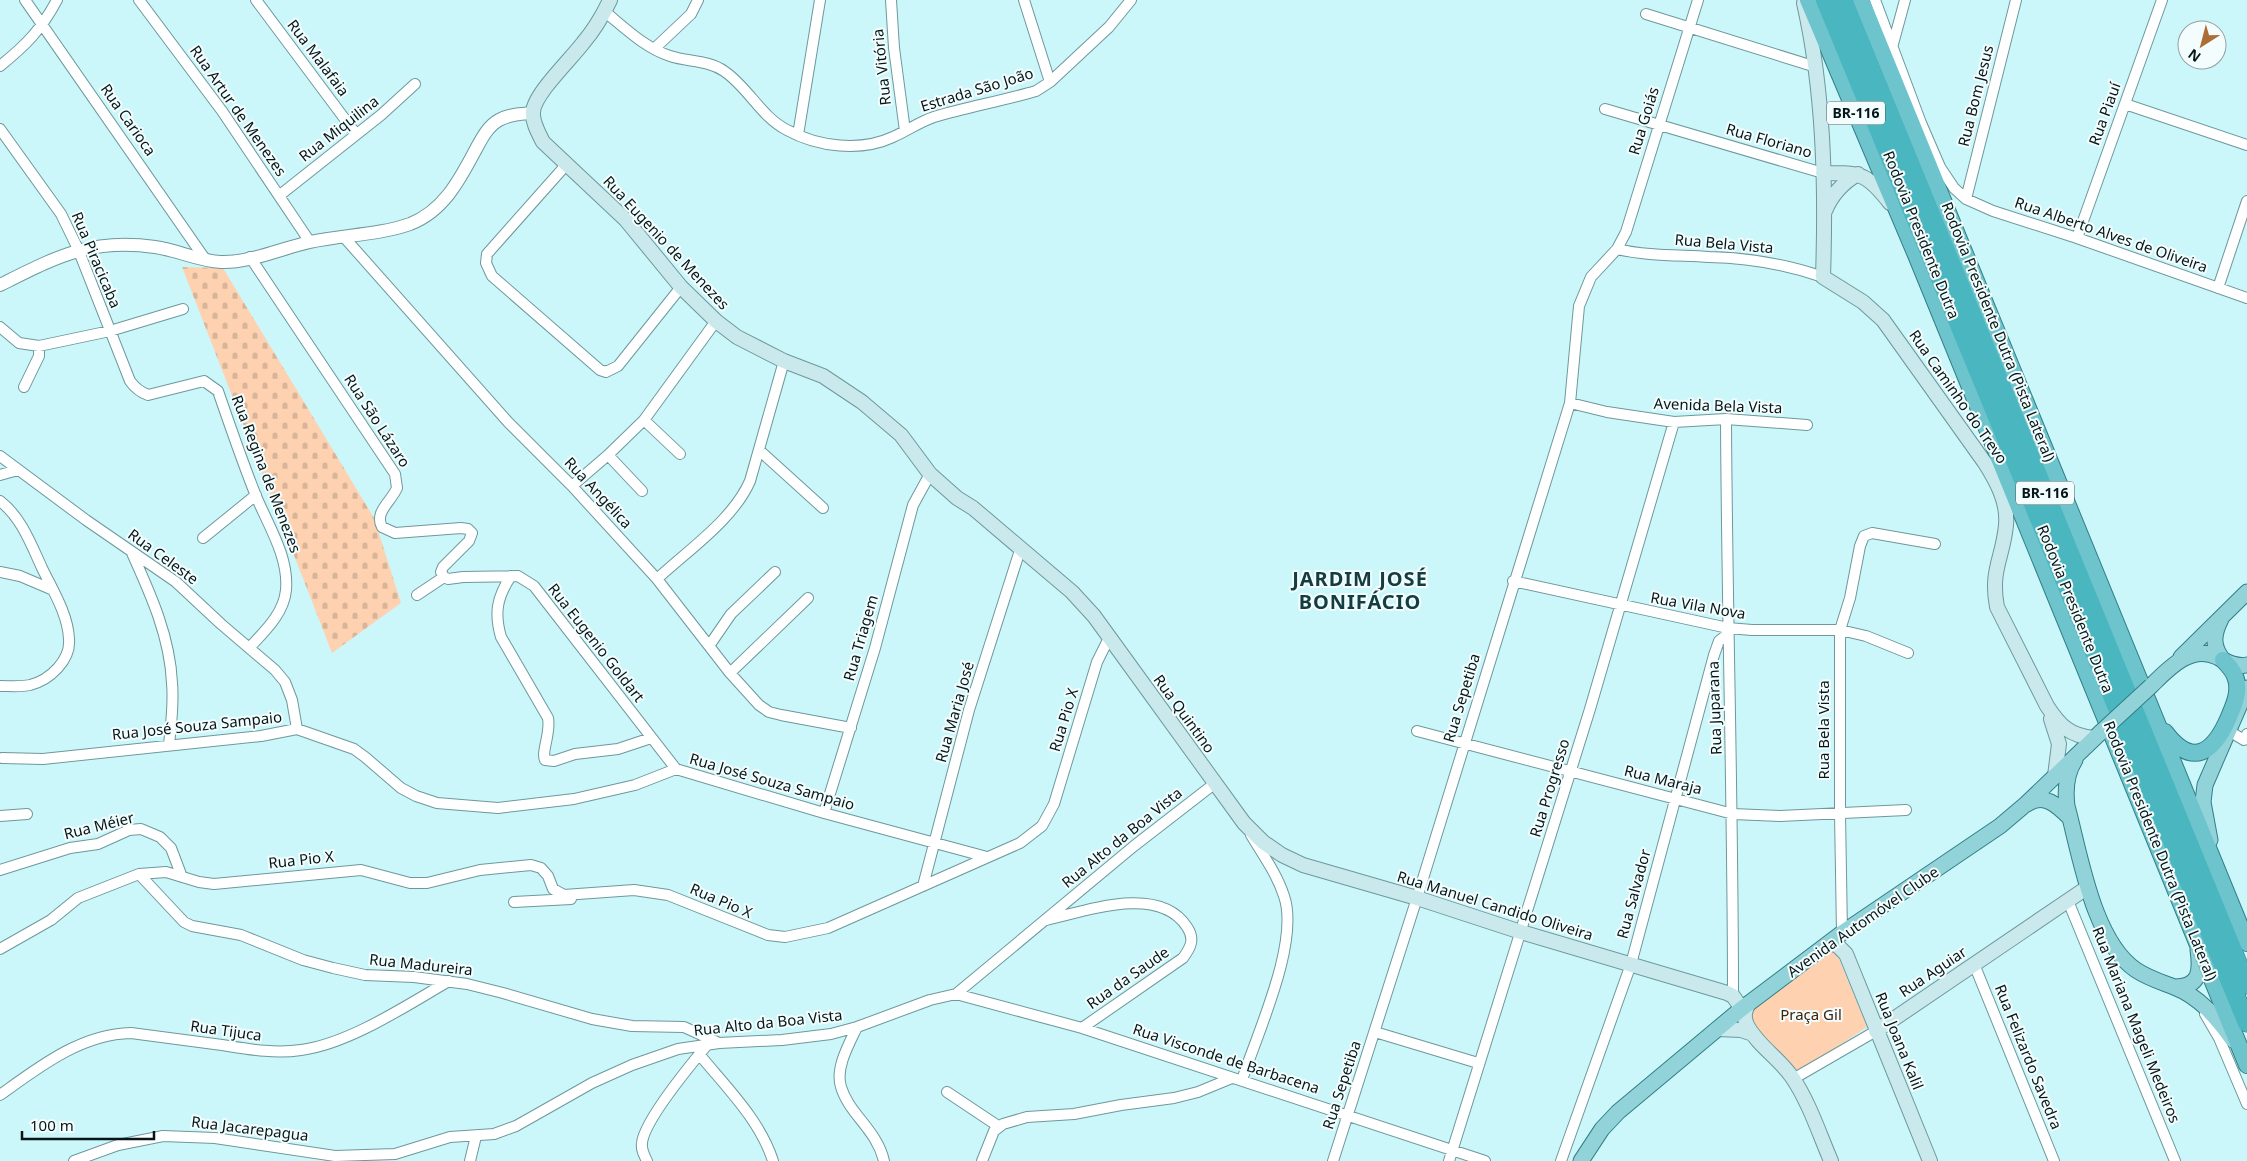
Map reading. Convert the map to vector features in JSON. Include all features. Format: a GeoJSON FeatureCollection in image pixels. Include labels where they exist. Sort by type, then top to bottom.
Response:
{"type":"FeatureCollection","features":[{"type":"Feature","properties":{"kind":"highway","name":"Rodovia Presidente Dutra (Pista Lateral)"},"geometry":{"type":"LineString","coordinates":[[1808,0],[2197,938],[2245,1059]]}},
{"type":"Feature","properties":{"kind":"highway"},"geometry":{"type":"LineString","coordinates":[[1819,0],[1851,66]]}},
{"type":"Feature","properties":{"kind":"highway","name":"Rodovia Presidente Dutra"},"geometry":{"type":"LineString","coordinates":[[1825,0],[2247,1024]]}},
{"type":"Feature","properties":{"kind":"highway","name":"Rodovia Presidente Dutra"},"geometry":{"type":"LineString","coordinates":[[1843,0],[2247,985]]}},
{"type":"Feature","properties":{"kind":"highway","name":"Rodovia Presidente Dutra (Pista Lateral)"},"geometry":{"type":"LineString","coordinates":[[1861,0],[2247,943]]}},
{"type":"Feature","properties":{"kind":"highway"},"geometry":{"type":"LineString","coordinates":[[2156,718],[2172,740],[2182,748],[2197,752],[2211,747],[2223,731],[2237,696],[2236,680],[2233,672],[2223,660]]}},
{"type":"Feature","properties":{"kind":"main road"},"geometry":{"type":"LineString","coordinates":[[1803,0],[1814,44],[1816,67],[1825,212],[1823,277]]}},
{"type":"Feature","properties":{"kind":"main road"},"geometry":{"type":"LineString","coordinates":[[532,113],[547,86],[582,45],[607,6]]}},
{"type":"Feature","properties":{"kind":"main road","name":"Rua Eugenio de Menezes"},"geometry":{"type":"LineString","coordinates":[[532,113],[543,142],[626,220],[681,287],[716,321],[737,337],[784,361],[823,376],[884,419],[901,435]]}},
{"type":"Feature","properties":{"kind":"main road","name":"Rua Floriano"},"geometry":{"type":"LineString","coordinates":[[1823,174],[1858,174]]}},
{"type":"Feature","properties":{"kind":"main road"},"geometry":{"type":"LineString","coordinates":[[1825,212],[1830,199],[1839,187],[1858,174],[1875,184],[1903,226]]}},
{"type":"Feature","properties":{"kind":"main road","name":"Rua Caminho do Trevo"},"geometry":{"type":"LineString","coordinates":[[1823,277],[1863,302],[1883,320],[1973,444],[1997,484],[2004,502],[2006,527],[1994,574],[1996,602],[2003,619],[2056,720],[2068,732],[2098,735]]}},
{"type":"Feature","properties":{"kind":"main road","name":"Rua Quintino"},"geometry":{"type":"LineString","coordinates":[[901,435],[930,474],[957,498],[973,508],[1021,547],[1072,592],[1094,616],[1244,823]]}},
{"type":"Feature","properties":{"kind":"main road"},"geometry":{"type":"LineString","coordinates":[[2172,665],[2247,592]]}},
{"type":"Feature","properties":{"kind":"main road"},"geometry":{"type":"LineString","coordinates":[[2222,616],[2215,632],[2214,642],[2223,660]]}},
{"type":"Feature","properties":{"kind":"main road"},"geometry":{"type":"LineString","coordinates":[[2172,665],[2198,653],[2208,654],[2236,665],[2247,665]]}},
{"type":"Feature","properties":{"kind":"main road","name":"Avenida Automóvel Clube"},"geometry":{"type":"LineString","coordinates":[[1581,1161],[1602,1129],[1618,1112],[1717,1029],[1741,1003],[1969,848],[2026,804],[2172,665]]}},
{"type":"Feature","properties":{"kind":"main road"},"geometry":{"type":"LineString","coordinates":[[2217,871],[2204,814],[2204,792],[2208,775],[2247,688]]}},
{"type":"Feature","properties":{"kind":"main road","name":"Rua Caminho do Trevo"},"geometry":{"type":"LineString","coordinates":[[2047,706],[2059,744],[2055,776]]}},
{"type":"Feature","properties":{"kind":"main road"},"geometry":{"type":"LineString","coordinates":[[2081,751],[2073,763],[2067,780],[2065,795],[2088,887],[2109,940],[2125,960],[2145,976],[2175,987],[2191,996],[2219,1020],[2245,1059]]}},
{"type":"Feature","properties":{"kind":"main road"},"geometry":{"type":"LineString","coordinates":[[2026,804],[2036,798],[2043,798],[2057,806],[2070,818]]}},
{"type":"Feature","properties":{"kind":"main road","name":"Rua Manuel Candido Oliveira"},"geometry":{"type":"LineString","coordinates":[[1244,823],[1263,842],[1282,855],[1302,865],[1417,898],[1521,932],[1631,964],[1741,1003]]}},
{"type":"Feature","properties":{"kind":"main road","name":"Rua Aguiar"},"geometry":{"type":"LineString","coordinates":[[1876,1031],[2088,887]]}},
{"type":"Feature","properties":{"kind":"main road"},"geometry":{"type":"LineString","coordinates":[[2175,987],[2189,985],[2198,974],[2200,968],[2197,938]]}},
{"type":"Feature","properties":{"kind":"main road","name":"Rua Joana Kalil"},"geometry":{"type":"LineString","coordinates":[[1828,944],[1837,945],[1846,954],[1930,1161]]}},
{"type":"Feature","properties":{"kind":"main road"},"geometry":{"type":"LineString","coordinates":[[1741,1003],[1744,1017],[1753,1034],[1783,1065],[1793,1079],[1805,1101],[1831,1161]]}},
{"type":"Feature","properties":{"kind":"main road"},"geometry":{"type":"LineString","coordinates":[[1717,1029],[1741,1030],[1753,1034]]}},
{"type":"Feature","properties":{"kind":"street","name":"Rua Carioca"},"geometry":{"type":"LineString","coordinates":[[25,0],[44,24],[205,259]]}},
{"type":"Feature","properties":{"kind":"street"},"geometry":{"type":"LineString","coordinates":[[0,66],[29,41],[44,24],[57,0]]}},
{"type":"Feature","properties":{"kind":"street","name":"Rua Artur de Menezes"},"geometry":{"type":"LineString","coordinates":[[139,0],[222,111],[310,242]]}},
{"type":"Feature","properties":{"kind":"street","name":"Rua Malafaia"},"geometry":{"type":"LineString","coordinates":[[256,0],[356,134]]}},
{"type":"Feature","properties":{"kind":"street"},"geometry":{"type":"LineString","coordinates":[[654,49],[691,14],[698,0]]}},
{"type":"Feature","properties":{"kind":"street"},"geometry":{"type":"LineString","coordinates":[[798,135],[820,0]]}},
{"type":"Feature","properties":{"kind":"street","name":"Rua Vitória"},"geometry":{"type":"LineString","coordinates":[[891,0],[894,48],[905,131]]}},
{"type":"Feature","properties":{"kind":"street"},"geometry":{"type":"LineString","coordinates":[[1024,0],[1050,82]]}},
{"type":"Feature","properties":{"kind":"street","name":"Estrada São João"},"geometry":{"type":"LineString","coordinates":[[607,6],[654,49],[671,56],[708,63],[723,70],[778,124],[798,135],[834,145],[856,147],[892,138],[930,118],[1036,91],[1050,82],[1109,27],[1131,0]]}},
{"type":"Feature","properties":{"kind":"street","name":"Rua Goiás"},"geometry":{"type":"LineString","coordinates":[[1617,249],[1626,232],[1698,0]]}},
{"type":"Feature","properties":{"kind":"street"},"geometry":{"type":"LineString","coordinates":[[1875,0],[1921,123],[1940,167],[1954,188],[1966,199]]}},
{"type":"Feature","properties":{"kind":"street"},"geometry":{"type":"LineString","coordinates":[[1893,44],[1905,0]]}},
{"type":"Feature","properties":{"kind":"street","name":"Rua Bom Jesus"},"geometry":{"type":"LineString","coordinates":[[1966,199],[2016,0]]}},
{"type":"Feature","properties":{"kind":"street","name":"Rua Piauí"},"geometry":{"type":"LineString","coordinates":[[2077,238],[2162,0]]}},
{"type":"Feature","properties":{"kind":"street"},"geometry":{"type":"LineString","coordinates":[[1646,14],[1816,67]]}},
{"type":"Feature","properties":{"kind":"street","name":"Rua Miquilina"},"geometry":{"type":"LineString","coordinates":[[280,195],[397,102],[415,84]]}},
{"type":"Feature","properties":{"kind":"street"},"geometry":{"type":"LineString","coordinates":[[2125,104],[2247,145]]}},
{"type":"Feature","properties":{"kind":"street","name":"Rua Floriano"},"geometry":{"type":"LineString","coordinates":[[1605,110],[1823,174]]}},
{"type":"Feature","properties":{"kind":"street"},"geometry":{"type":"LineString","coordinates":[[0,285],[78,249],[108,245],[132,245],[178,251],[221,262],[310,242],[410,224],[426,216],[442,203],[455,187],[490,128],[508,116],[532,113]]}},
{"type":"Feature","properties":{"kind":"street","name":"Rua Piracicaba"},"geometry":{"type":"LineString","coordinates":[[0,128],[60,214],[78,249],[134,387]]}},
{"type":"Feature","properties":{"kind":"street"},"geometry":{"type":"LineString","coordinates":[[566,165],[488,254],[486,263],[492,276],[600,370],[606,372],[618,366],[681,287]]}},
{"type":"Feature","properties":{"kind":"street","name":"Rua Alberto Alves de Oliveira"},"geometry":{"type":"LineString","coordinates":[[1966,199],[1993,211],[2077,238],[2247,298]]}},
{"type":"Feature","properties":{"kind":"street"},"geometry":{"type":"LineString","coordinates":[[2218,288],[2247,202]]}},
{"type":"Feature","properties":{"kind":"street","name":"Rua Angélica"},"geometry":{"type":"LineString","coordinates":[[343,236],[508,422],[572,486],[657,579],[730,673],[759,705],[769,712],[851,728]]}},
{"type":"Feature","properties":{"kind":"street","name":"Rua Bela Vista"},"geometry":{"type":"LineString","coordinates":[[1617,249],[1645,255],[1748,260],[1796,269],[1823,277]]}},
{"type":"Feature","properties":{"kind":"street","name":"Rua Sepetiba"},"geometry":{"type":"LineString","coordinates":[[1333,1161],[1375,1032],[1396,957],[1417,898],[1513,582],[1570,403],[1579,306],[1591,277],[1617,249]]}},
{"type":"Feature","properties":{"kind":"street","name":"Rua São Lázaro"},"geometry":{"type":"LineString","coordinates":[[250,257],[395,474],[397,488],[380,514],[379,521],[382,527],[395,533],[460,528],[468,529],[472,533],[469,541],[443,567],[444,577]]}},
{"type":"Feature","properties":{"kind":"street"},"geometry":{"type":"LineString","coordinates":[[2,334],[19,343],[39,346],[110,330],[183,309]]}},
{"type":"Feature","properties":{"kind":"street"},"geometry":{"type":"LineString","coordinates":[[572,486],[644,420],[716,321]]}},
{"type":"Feature","properties":{"kind":"street"},"geometry":{"type":"LineString","coordinates":[[24,387],[39,356],[39,346]]}},
{"type":"Feature","properties":{"kind":"street"},"geometry":{"type":"LineString","coordinates":[[657,579],[738,503],[750,480],[784,361]]}},
{"type":"Feature","properties":{"kind":"street","name":"Rua Regina de Menezes"},"geometry":{"type":"LineString","coordinates":[[134,387],[148,394],[204,381],[218,391],[256,495],[287,572],[286,591],[281,608],[273,622],[250,647]]}},
{"type":"Feature","properties":{"kind":"street","name":"Avenida Bela Vista"},"geometry":{"type":"LineString","coordinates":[[1570,403],[1607,412],[1674,422],[1726,419],[1807,425]]}},
{"type":"Feature","properties":{"kind":"street","name":"Rua Juparana"},"geometry":{"type":"LineString","coordinates":[[1726,419],[1728,631],[1741,1003]]}},
{"type":"Feature","properties":{"kind":"street"},"geometry":{"type":"LineString","coordinates":[[644,420],[680,454]]}},
{"type":"Feature","properties":{"kind":"street","name":"Rua Progresso"},"geometry":{"type":"LineString","coordinates":[[1449,1161],[1570,772],[1674,422]]}},
{"type":"Feature","properties":{"kind":"street"},"geometry":{"type":"LineString","coordinates":[[759,450],[823,508]]}},
{"type":"Feature","properties":{"kind":"street"},"geometry":{"type":"LineString","coordinates":[[608,455],[642,491]]}},
{"type":"Feature","properties":{"kind":"street","name":"Rua Celeste"},"geometry":{"type":"LineString","coordinates":[[0,456],[176,582],[221,624],[250,647],[285,682],[292,700],[297,729]]}},
{"type":"Feature","properties":{"kind":"street"},"geometry":{"type":"LineString","coordinates":[[0,475],[18,470]]}},
{"type":"Feature","properties":{"kind":"street","name":"Rua Triagem"},"geometry":{"type":"LineString","coordinates":[[824,813],[875,648],[913,505],[930,474]]}},
{"type":"Feature","properties":{"kind":"street"},"geometry":{"type":"LineString","coordinates":[[203,538],[256,495]]}},
{"type":"Feature","properties":{"kind":"street"},"geometry":{"type":"LineString","coordinates":[[0,501],[17,518],[61,608],[69,639],[67,653],[60,666],[49,676],[30,685],[0,686]]}},
{"type":"Feature","properties":{"kind":"street","name":"Rua Bela Vista"},"geometry":{"type":"LineString","coordinates":[[1842,933],[1840,630],[1850,598],[1860,546],[1864,536],[1872,533],[1935,544]]}},
{"type":"Feature","properties":{"kind":"street","name":"Rua Maria José"},"geometry":{"type":"LineString","coordinates":[[923,886],[969,710],[1021,547]]}},
{"type":"Feature","properties":{"kind":"street"},"geometry":{"type":"LineString","coordinates":[[132,552],[155,605],[170,661],[172,685],[169,744]]}},
{"type":"Feature","properties":{"kind":"street"},"geometry":{"type":"LineString","coordinates":[[0,572],[20,576],[53,590]]}},
{"type":"Feature","properties":{"kind":"street"},"geometry":{"type":"LineString","coordinates":[[709,646],[731,614],[774,572]]}},
{"type":"Feature","properties":{"kind":"street"},"geometry":{"type":"LineString","coordinates":[[512,576],[501,596],[496,614],[497,624],[501,637],[548,718],[550,728],[543,755],[545,760],[554,761],[575,754],[618,749],[651,738]]}},
{"type":"Feature","properties":{"kind":"street","name":"Rua Eugenio Goldart"},"geometry":{"type":"LineString","coordinates":[[444,577],[448,579],[518,576],[534,586],[676,769]]}},
{"type":"Feature","properties":{"kind":"street"},"geometry":{"type":"LineString","coordinates":[[417,595],[444,577]]}},
{"type":"Feature","properties":{"kind":"street","name":"Rua Vila Nova"},"geometry":{"type":"LineString","coordinates":[[1513,582],[1728,631],[1840,630],[1866,636],[1908,653]]}},
{"type":"Feature","properties":{"kind":"street"},"geometry":{"type":"LineString","coordinates":[[730,673],[808,598]]}},
{"type":"Feature","properties":{"kind":"street","name":"Rua Salvador"},"geometry":{"type":"LineString","coordinates":[[1561,1161],[1631,964],[1674,798],[1717,646],[1728,631]]}},
{"type":"Feature","properties":{"kind":"street","name":"Rua Pio X"},"geometry":{"type":"LineString","coordinates":[[182,877],[214,884],[361,870],[410,883],[427,883],[448,880],[480,870],[531,865],[545,871],[553,889],[564,895],[634,890],[668,895],[750,930],[785,938],[828,928],[1032,836],[1049,816],[1054,804],[1097,662],[1109,638]]}},
{"type":"Feature","properties":{"kind":"street","name":"Rua José Souza Sampaio"},"geometry":{"type":"LineString","coordinates":[[2,758],[43,758],[261,736],[297,729],[354,749],[366,757],[401,788],[416,796],[437,803],[466,807],[498,808],[612,792],[635,786],[676,769],[824,813],[987,857]]}},
{"type":"Feature","properties":{"kind":"street","name":"Rua Maraja"},"geometry":{"type":"LineString","coordinates":[[1417,731],[1733,814],[1780,816],[1906,810]]}},
{"type":"Feature","properties":{"kind":"street"},"geometry":{"type":"LineString","coordinates":[[2228,731],[2244,740],[2247,734]]}},
{"type":"Feature","properties":{"kind":"street","name":"Rua Alto da Boa Vista"},"geometry":{"type":"LineString","coordinates":[[332,1158],[395,1154],[450,1137],[494,1134],[516,1126],[592,1083],[632,1065],[678,1049],[719,1043],[782,1040],[830,1034],[856,1028],[930,1000],[956,994],[1134,846],[1214,784]]}},
{"type":"Feature","properties":{"kind":"street"},"geometry":{"type":"LineString","coordinates":[[0,816],[27,814]]}},
{"type":"Feature","properties":{"kind":"street","name":"Rua Quintino"},"geometry":{"type":"LineString","coordinates":[[1237,1079],[1279,971],[1289,917],[1285,897],[1275,874],[1244,823]]}},
{"type":"Feature","properties":{"kind":"street","name":"Rua Méier"},"geometry":{"type":"LineString","coordinates":[[0,870],[70,848],[98,844],[129,830],[141,829],[160,837],[171,848],[182,877]]}},
{"type":"Feature","properties":{"kind":"street"},"geometry":{"type":"LineString","coordinates":[[0,949],[51,920],[78,898],[139,874],[166,872],[182,877]]}},
{"type":"Feature","properties":{"kind":"street","name":"Rua Madureira"},"geometry":{"type":"LineString","coordinates":[[139,874],[184,922],[192,926],[240,934],[303,960],[365,975],[449,981],[503,993],[592,1019],[632,1026],[684,1027],[719,1043]]}},
{"type":"Feature","properties":{"kind":"street"},"geometry":{"type":"LineString","coordinates":[[514,902],[570,900],[576,899],[585,893]]}},
{"type":"Feature","properties":{"kind":"street","name":"Rua Mariana Mageli Medeiros"},"geometry":{"type":"LineString","coordinates":[[2068,901],[2175,1161]]}},
{"type":"Feature","properties":{"kind":"street","name":"Rua da Saude"},"geometry":{"type":"LineString","coordinates":[[1043,921],[1097,909],[1140,903],[1158,906],[1174,912],[1189,930],[1192,938],[1190,948],[1183,958],[1160,976],[1082,1028]]}},
{"type":"Feature","properties":{"kind":"street"},"geometry":{"type":"LineString","coordinates":[[1842,916],[1856,924]]}},
{"type":"Feature","properties":{"kind":"street","name":"Rua Felizardo Savedra"},"geometry":{"type":"LineString","coordinates":[[1974,964],[2054,1161]]}},
{"type":"Feature","properties":{"kind":"street","name":"Rua Tijuca"},"geometry":{"type":"LineString","coordinates":[[0,1094],[66,1051],[114,1033],[131,1033],[267,1052],[301,1050],[342,1038],[389,1015],[449,981]]}},
{"type":"Feature","properties":{"kind":"street","name":"Rua Visconde de Barbacena"},"geometry":{"type":"LineString","coordinates":[[956,994],[1082,1028],[1485,1161]]}},
{"type":"Feature","properties":{"kind":"street"},"geometry":{"type":"LineString","coordinates":[[2191,996],[2219,1038],[2247,1104]]}},
{"type":"Feature","properties":{"kind":"street"},"geometry":{"type":"LineString","coordinates":[[856,1028],[843,1062],[840,1086],[846,1099],[876,1139],[884,1161]]}},
{"type":"Feature","properties":{"kind":"street","name":"Rua Aguiar"},"geometry":{"type":"LineString","coordinates":[[1793,1079],[1876,1031]]}},
{"type":"Feature","properties":{"kind":"street"},"geometry":{"type":"LineString","coordinates":[[1375,1032],[1478,1063]]}},
{"type":"Feature","properties":{"kind":"street"},"geometry":{"type":"LineString","coordinates":[[647,1161],[642,1150],[642,1141],[646,1130],[672,1089],[707,1045]]}},
{"type":"Feature","properties":{"kind":"street"},"geometry":{"type":"LineString","coordinates":[[699,1054],[758,1127],[773,1161]]}},
{"type":"Feature","properties":{"kind":"street"},"geometry":{"type":"LineString","coordinates":[[982,1161],[991,1137],[998,1126],[1027,1117],[1074,1114],[1121,1104],[1174,1098],[1237,1079]]}},
{"type":"Feature","properties":{"kind":"street"},"geometry":{"type":"LineString","coordinates":[[947,1092],[998,1126]]}},
{"type":"Feature","properties":{"kind":"street","name":"Rua Jacarepagua"},"geometry":{"type":"LineString","coordinates":[[74,1161],[118,1145],[163,1136],[215,1138],[332,1158]]}},
{"type":"Feature","properties":{"kind":"street"},"geometry":{"type":"LineString","coordinates":[[470,1161],[476,1136]]}},
{"type":"Feature","properties":{"kind":"green space"},"geometry":{"type":"Polygon","coordinates":[[[182,267],[223,268],[374,518],[401,603],[332,653],[182,267]]]}},
{"type":"Feature","properties":{"kind":"green space","name":"Praça Gil"},"geometry":{"type":"Polygon","coordinates":[[[1834,947],[1867,1027],[1797,1073],[1741,1016],[1834,947]]]}},
{"type":"Feature","properties":{"kind":"district","name":"JARDIM JOSÉ BONIFÁCIO"},"geometry":{"type":"Point","coordinates":[1360,590]}}]}
